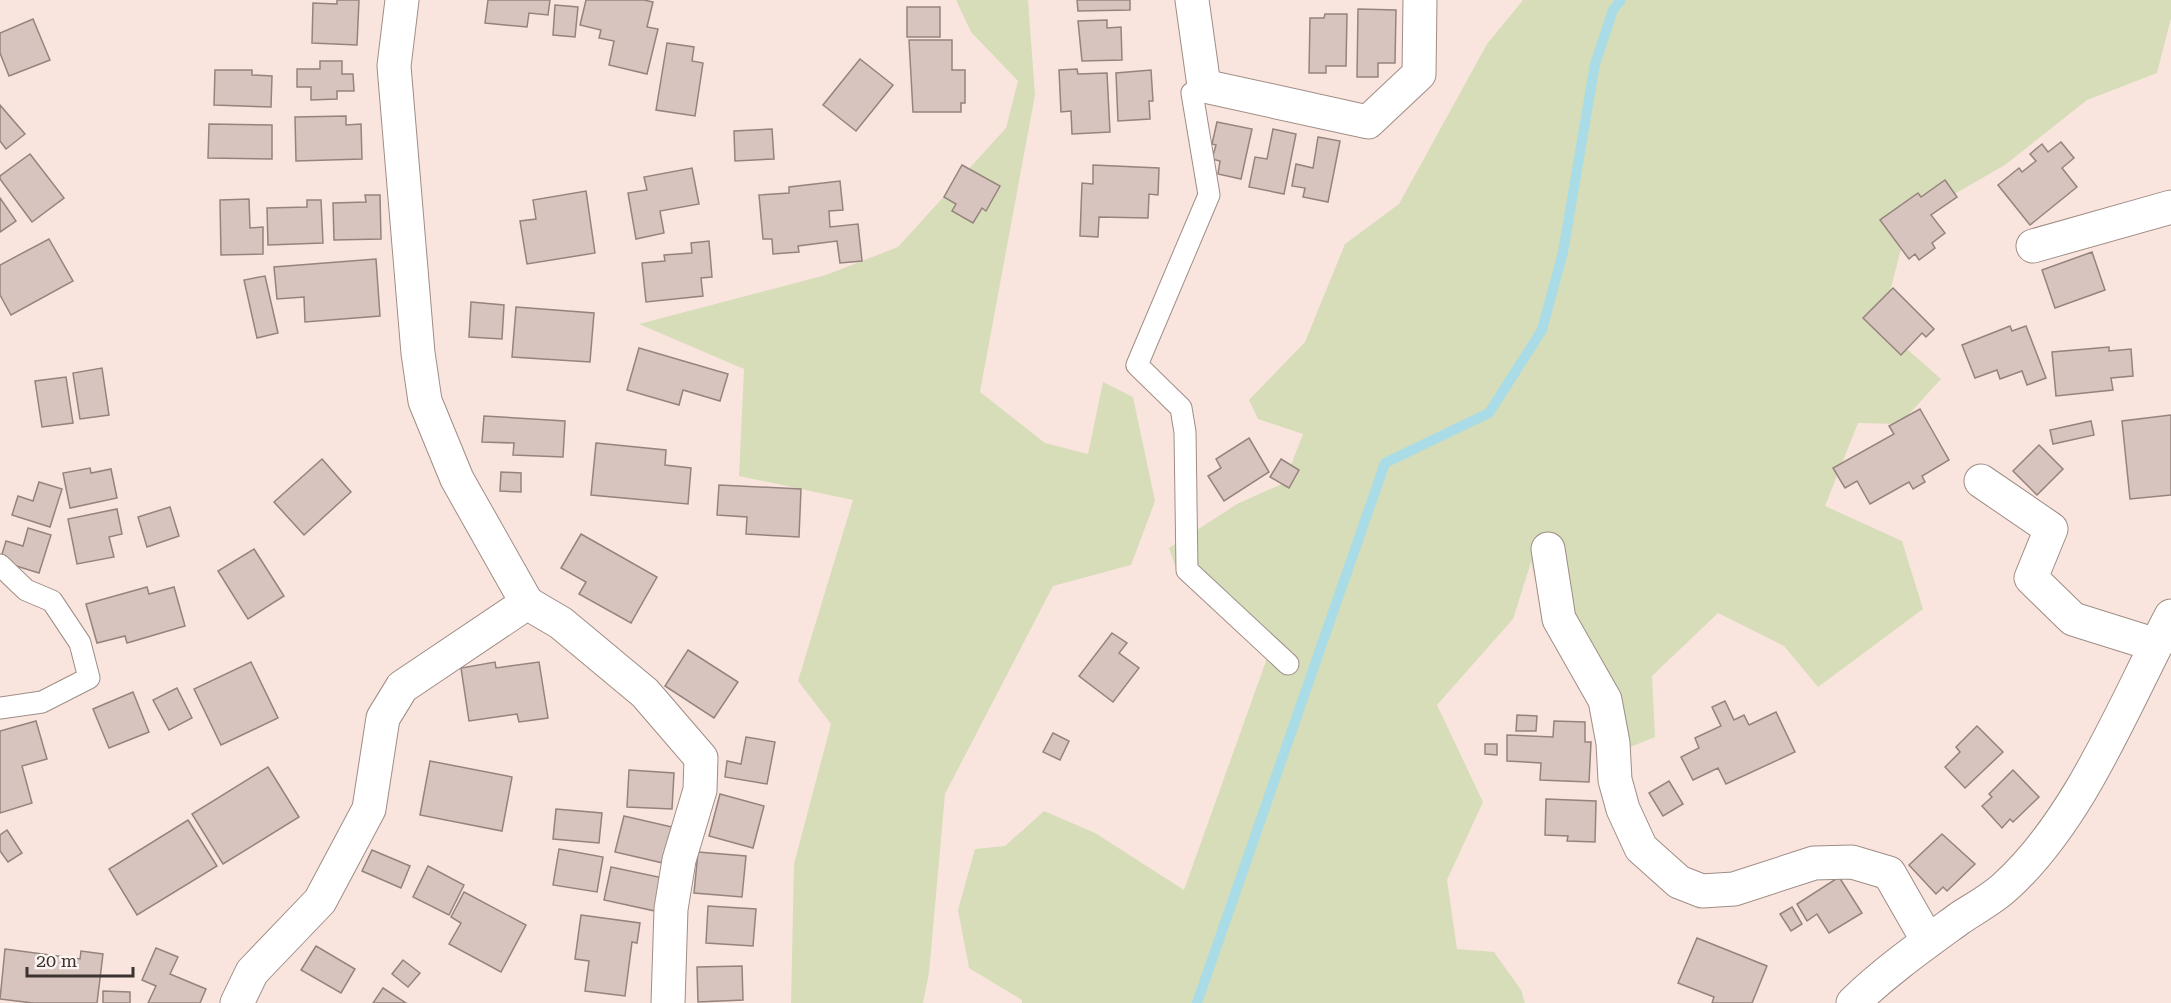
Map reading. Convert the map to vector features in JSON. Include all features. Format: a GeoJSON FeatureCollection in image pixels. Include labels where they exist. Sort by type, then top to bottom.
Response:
{"type":"FeatureCollection","features":[{"type":"Feature","properties":{"kind":"street"},"geometry":{"type":"LineString","coordinates":[[402,0],[394,66],[418,353],[425,401],[457,479],[527,603],[561,623],[645,693],[701,758],[700,790],[679,860],[670,909],[668,1003]]}},
{"type":"Feature","properties":{"kind":"street"},"geometry":{"type":"LineString","coordinates":[[1192,0],[1204,86],[1368,122],[1419,74],[1420,0]]}},
{"type":"Feature","properties":{"kind":"street"},"geometry":{"type":"LineString","coordinates":[[2033,246],[2171,207]]}},
{"type":"Feature","properties":{"kind":"street"},"geometry":{"type":"LineString","coordinates":[[1981,481],[2051,529],[2031,579],[2073,619],[2156,645]]}},
{"type":"Feature","properties":{"kind":"street"},"geometry":{"type":"LineString","coordinates":[[1548,549],[1559,619],[1605,700],[1613,742],[1615,780],[1623,809],[1641,848],[1679,882],[1702,891],[1734,889],[1814,863],[1852,862],[1889,873],[1928,941]]}},
{"type":"Feature","properties":{"kind":"street"},"geometry":{"type":"LineString","coordinates":[[237,1003],[252,972],[320,901],[369,809],[383,718],[402,687],[527,603]]}},
{"type":"Feature","properties":{"kind":"street"},"geometry":{"type":"LineString","coordinates":[[1853,1003],[1872,984],[1928,941],[2004,888],[2051,838],[2085,781],[2171,616]]}},
{"type":"Feature","properties":{"kind":"lane"},"geometry":{"type":"LineString","coordinates":[[1204,86],[1192,93],[1209,195],[1137,365],[1181,408],[1185,432],[1187,570],[1288,664]]}},
{"type":"Feature","properties":{"kind":"lane"},"geometry":{"type":"LineString","coordinates":[[0,565],[26,590],[52,601],[80,643],[89,678],[42,702],[0,708]]}},
{"type":"Feature","properties":{"kind":"green space"},"geometry":{"type":"Polygon","coordinates":[[[956,0],[1028,0],[1035,95],[980,392],[1045,443],[1088,454],[1103,382],[1133,397],[1155,501],[1131,565],[1053,586],[945,794],[929,973],[923,1003],[791,1003],[794,864],[831,724],[798,681],[853,500],[739,476],[744,369],[639,324],[826,275],[898,247],[1006,128],[1018,81],[971,32],[956,0]]]}},
{"type":"Feature","properties":{"kind":"green space"},"geometry":{"type":"Polygon","coordinates":[[[1523,0],[2171,0],[2171,18],[2157,73],[2087,100],[2005,165],[1942,201],[1905,234],[1881,326],[1941,379],[1900,424],[1858,423],[1825,506],[1902,541],[1923,609],[1818,687],[1784,646],[1718,613],[1652,676],[1655,737],[1623,750],[1542,609],[1531,562],[1513,619],[1437,705],[1483,802],[1447,880],[1457,949],[1494,952],[1521,990],[1525,1003],[1022,1003],[1022,1000],[969,968],[958,910],[975,849],[1005,846],[1044,811],[1095,833],[1184,890],[1271,647],[1231,604],[1176,568],[1169,548],[1237,504],[1284,483],[1303,434],[1258,419],[1249,400],[1305,342],[1345,244],[1399,204],[1487,44],[1523,0]]]}},
{"type":"Feature","properties":{"kind":"building"},"geometry":{"type":"Polygon","coordinates":[[[337,0],[359,0],[357,45],[312,43],[313,3],[337,4],[337,0]]]}},
{"type":"Feature","properties":{"kind":"building"},"geometry":{"type":"Polygon","coordinates":[[[488,0],[550,0],[548,15],[529,13],[527,27],[485,23],[488,0]]]}},
{"type":"Feature","properties":{"kind":"building"},"geometry":{"type":"Polygon","coordinates":[[[586,0],[653,2],[647,27],[658,29],[647,74],[609,65],[614,41],[599,38],[601,30],[580,25],[586,0]]]}},
{"type":"Feature","properties":{"kind":"building"},"geometry":{"type":"Polygon","coordinates":[[[1077,0],[1130,0],[1130,10],[1078,11],[1077,0]]]}},
{"type":"Feature","properties":{"kind":"building"},"geometry":{"type":"Polygon","coordinates":[[[555,5],[578,7],[575,37],[553,35],[555,5]]]}},
{"type":"Feature","properties":{"kind":"building"},"geometry":{"type":"Polygon","coordinates":[[[907,7],[940,7],[940,37],[907,37],[907,7]]]}},
{"type":"Feature","properties":{"kind":"building"},"geometry":{"type":"Polygon","coordinates":[[[1358,9],[1396,10],[1395,63],[1378,63],[1378,77],[1357,77],[1358,9]]]}},
{"type":"Feature","properties":{"kind":"building"},"geometry":{"type":"Polygon","coordinates":[[[1325,14],[1347,14],[1346,66],[1326,66],[1326,73],[1309,73],[1310,18],[1324,18],[1325,14]]]}},
{"type":"Feature","properties":{"kind":"building"},"geometry":{"type":"Polygon","coordinates":[[[33,19],[50,60],[9,76],[0,53],[0,33],[33,19]]]}},
{"type":"Feature","properties":{"kind":"building"},"geometry":{"type":"Polygon","coordinates":[[[1107,20],[1107,28],[1121,27],[1122,60],[1082,61],[1078,21],[1107,20]]]}},
{"type":"Feature","properties":{"kind":"building"},"geometry":{"type":"Polygon","coordinates":[[[909,40],[952,40],[952,70],[965,70],[965,103],[961,103],[961,112],[913,112],[909,40]]]}},
{"type":"Feature","properties":{"kind":"building"},"geometry":{"type":"Polygon","coordinates":[[[667,43],[694,47],[692,61],[703,63],[695,116],[656,110],[667,43]]]}},
{"type":"Feature","properties":{"kind":"building"},"geometry":{"type":"Polygon","coordinates":[[[860,59],[893,85],[856,131],[823,105],[860,59]]]}},
{"type":"Feature","properties":{"kind":"building"},"geometry":{"type":"Polygon","coordinates":[[[320,61],[342,61],[342,74],[353,74],[354,91],[337,91],[337,99],[311,100],[311,87],[297,87],[297,69],[320,69],[320,61]]]}},
{"type":"Feature","properties":{"kind":"building"},"geometry":{"type":"Polygon","coordinates":[[[1077,69],[1078,74],[1107,73],[1110,132],[1072,134],[1071,111],[1061,112],[1059,70],[1077,69]]]}},
{"type":"Feature","properties":{"kind":"building"},"geometry":{"type":"Polygon","coordinates":[[[215,70],[252,70],[252,75],[272,76],[271,107],[214,105],[215,70]]]}},
{"type":"Feature","properties":{"kind":"building"},"geometry":{"type":"Polygon","coordinates":[[[1151,70],[1153,101],[1149,101],[1150,119],[1118,121],[1116,73],[1151,70]]]}},
{"type":"Feature","properties":{"kind":"building"},"geometry":{"type":"Polygon","coordinates":[[[0,105],[25,134],[6,149],[0,141],[0,105]]]}},
{"type":"Feature","properties":{"kind":"building"},"geometry":{"type":"Polygon","coordinates":[[[346,116],[346,125],[361,124],[362,159],[296,161],[295,117],[346,116]]]}},
{"type":"Feature","properties":{"kind":"building"},"geometry":{"type":"Polygon","coordinates":[[[1217,122],[1252,129],[1241,179],[1218,174],[1220,161],[1212,159],[1216,145],[1212,144],[1217,122]]]}},
{"type":"Feature","properties":{"kind":"building"},"geometry":{"type":"Polygon","coordinates":[[[209,124],[272,125],[272,159],[208,158],[209,124]]]}},
{"type":"Feature","properties":{"kind":"building"},"geometry":{"type":"Polygon","coordinates":[[[772,129],[774,159],[735,161],[734,131],[772,129]]]}},
{"type":"Feature","properties":{"kind":"building"},"geometry":{"type":"Polygon","coordinates":[[[1273,129],[1296,134],[1284,194],[1249,187],[1255,157],[1267,159],[1273,129]]]}},
{"type":"Feature","properties":{"kind":"building"},"geometry":{"type":"Polygon","coordinates":[[[1318,137],[1340,141],[1328,202],[1303,197],[1305,188],[1292,186],[1296,164],[1313,168],[1318,137]]]}},
{"type":"Feature","properties":{"kind":"building"},"geometry":{"type":"Polygon","coordinates":[[[2061,142],[2074,158],[2062,168],[2077,187],[2030,225],[1998,185],[2019,168],[2022,172],[2036,161],[2030,154],[2042,144],[2048,152],[2061,142]]]}},
{"type":"Feature","properties":{"kind":"building"},"geometry":{"type":"Polygon","coordinates":[[[30,154],[64,198],[32,222],[0,179],[0,176],[30,154]]]}},
{"type":"Feature","properties":{"kind":"building"},"geometry":{"type":"Polygon","coordinates":[[[962,165],[1000,186],[986,211],[982,208],[973,223],[952,211],[956,204],[944,197],[962,165]]]}},
{"type":"Feature","properties":{"kind":"building"},"geometry":{"type":"Polygon","coordinates":[[[1093,165],[1159,168],[1158,195],[1149,194],[1148,218],[1099,217],[1098,237],[1080,236],[1082,183],[1093,184],[1093,165]]]}},
{"type":"Feature","properties":{"kind":"building"},"geometry":{"type":"Polygon","coordinates":[[[692,168],[699,204],[660,211],[664,233],[636,239],[628,193],[647,190],[644,177],[692,168]]]}},
{"type":"Feature","properties":{"kind":"building"},"geometry":{"type":"Polygon","coordinates":[[[1945,180],[1957,197],[1931,215],[1945,233],[1932,243],[1935,248],[1919,260],[1915,254],[1909,259],[1880,220],[1918,193],[1921,197],[1945,180]]]}},
{"type":"Feature","properties":{"kind":"building"},"geometry":{"type":"Polygon","coordinates":[[[840,181],[843,210],[829,211],[830,227],[858,224],[862,261],[840,263],[837,241],[798,246],[799,252],[773,254],[772,239],[763,239],[759,195],[789,193],[789,187],[840,181]]]}},
{"type":"Feature","properties":{"kind":"building"},"geometry":{"type":"Polygon","coordinates":[[[586,191],[595,253],[527,264],[520,221],[536,219],[533,200],[586,191]]]}},
{"type":"Feature","properties":{"kind":"building"},"geometry":{"type":"Polygon","coordinates":[[[365,195],[380,195],[381,239],[334,240],[333,203],[366,202],[365,195]]]}},
{"type":"Feature","properties":{"kind":"building"},"geometry":{"type":"Polygon","coordinates":[[[0,198],[16,221],[0,232],[0,198]]]}},
{"type":"Feature","properties":{"kind":"building"},"geometry":{"type":"Polygon","coordinates":[[[249,199],[250,228],[263,227],[263,254],[221,255],[220,200],[249,199]]]}},
{"type":"Feature","properties":{"kind":"building"},"geometry":{"type":"Polygon","coordinates":[[[307,200],[321,200],[323,243],[268,245],[267,208],[307,207],[307,200]]]}},
{"type":"Feature","properties":{"kind":"building"},"geometry":{"type":"Polygon","coordinates":[[[49,239],[73,281],[11,315],[0,295],[0,265],[49,239]]]}},
{"type":"Feature","properties":{"kind":"building"},"geometry":{"type":"Polygon","coordinates":[[[709,241],[712,277],[701,278],[703,296],[646,302],[642,263],[665,261],[664,255],[692,253],[691,243],[709,241]]]}},
{"type":"Feature","properties":{"kind":"building"},"geometry":{"type":"Polygon","coordinates":[[[2092,252],[2105,290],[2055,308],[2042,270],[2092,252]]]}},
{"type":"Feature","properties":{"kind":"building"},"geometry":{"type":"Polygon","coordinates":[[[376,259],[380,316],[305,322],[304,297],[277,299],[274,267],[376,259]]]}},
{"type":"Feature","properties":{"kind":"building"},"geometry":{"type":"Polygon","coordinates":[[[265,276],[278,333],[257,338],[244,280],[265,276]]]}},
{"type":"Feature","properties":{"kind":"building"},"geometry":{"type":"Polygon","coordinates":[[[1893,288],[1934,329],[1926,337],[1922,333],[1901,355],[1863,318],[1893,288]]]}},
{"type":"Feature","properties":{"kind":"building"},"geometry":{"type":"Polygon","coordinates":[[[471,302],[504,305],[502,339],[469,337],[471,302]]]}},
{"type":"Feature","properties":{"kind":"building"},"geometry":{"type":"Polygon","coordinates":[[[516,307],[594,313],[590,362],[512,357],[516,307]]]}},
{"type":"Feature","properties":{"kind":"building"},"geometry":{"type":"Polygon","coordinates":[[[2010,326],[2012,331],[2026,326],[2046,378],[2027,385],[2022,371],[2000,379],[1997,370],[1975,378],[1962,345],[2010,326]]]}},
{"type":"Feature","properties":{"kind":"building"},"geometry":{"type":"Polygon","coordinates":[[[2109,347],[2109,351],[2131,349],[2133,376],[2111,378],[2113,390],[2056,396],[2052,352],[2109,347]]]}},
{"type":"Feature","properties":{"kind":"building"},"geometry":{"type":"Polygon","coordinates":[[[639,348],[728,374],[720,401],[683,390],[679,405],[627,390],[639,348]]]}},
{"type":"Feature","properties":{"kind":"building"},"geometry":{"type":"Polygon","coordinates":[[[102,368],[109,415],[80,419],[73,373],[102,368]]]}},
{"type":"Feature","properties":{"kind":"building"},"geometry":{"type":"Polygon","coordinates":[[[66,377],[73,423],[42,427],[35,381],[66,377]]]}},
{"type":"Feature","properties":{"kind":"building"},"geometry":{"type":"Polygon","coordinates":[[[1920,409],[1949,460],[1922,476],[1925,482],[1913,489],[1909,482],[1870,504],[1857,481],[1845,488],[1833,468],[1894,434],[1889,426],[1920,409]]]}},
{"type":"Feature","properties":{"kind":"building"},"geometry":{"type":"Polygon","coordinates":[[[2171,415],[2171,495],[2130,499],[2122,421],[2171,415]]]}},
{"type":"Feature","properties":{"kind":"building"},"geometry":{"type":"Polygon","coordinates":[[[484,416],[565,421],[563,457],[513,455],[514,443],[482,442],[484,416]]]}},
{"type":"Feature","properties":{"kind":"building"},"geometry":{"type":"Polygon","coordinates":[[[2091,421],[2094,435],[2053,444],[2050,430],[2091,421]]]}},
{"type":"Feature","properties":{"kind":"building"},"geometry":{"type":"Polygon","coordinates":[[[1249,438],[1269,472],[1224,501],[1208,476],[1221,468],[1216,459],[1249,438]]]}},
{"type":"Feature","properties":{"kind":"building"},"geometry":{"type":"Polygon","coordinates":[[[596,443],[666,450],[665,465],[691,468],[688,504],[591,495],[596,443]]]}},
{"type":"Feature","properties":{"kind":"building"},"geometry":{"type":"Polygon","coordinates":[[[2039,445],[2063,469],[2037,495],[2013,471],[2039,445]]]}},
{"type":"Feature","properties":{"kind":"building"},"geometry":{"type":"Polygon","coordinates":[[[322,459],[351,492],[304,535],[274,502],[322,459]]]}},
{"type":"Feature","properties":{"kind":"building"},"geometry":{"type":"Polygon","coordinates":[[[1281,459],[1299,470],[1289,488],[1270,477],[1281,459]]]}},
{"type":"Feature","properties":{"kind":"building"},"geometry":{"type":"Polygon","coordinates":[[[90,468],[91,473],[111,469],[117,498],[70,508],[63,473],[90,468]]]}},
{"type":"Feature","properties":{"kind":"building"},"geometry":{"type":"Polygon","coordinates":[[[501,472],[521,473],[521,492],[500,491],[501,472]]]}},
{"type":"Feature","properties":{"kind":"building"},"geometry":{"type":"Polygon","coordinates":[[[39,482],[62,489],[50,527],[12,515],[18,496],[33,501],[39,482]]]}},
{"type":"Feature","properties":{"kind":"building"},"geometry":{"type":"Polygon","coordinates":[[[719,485],[801,489],[799,537],[746,534],[747,517],[717,515],[719,485]]]}},
{"type":"Feature","properties":{"kind":"building"},"geometry":{"type":"Polygon","coordinates":[[[170,507],[179,536],[147,547],[138,517],[170,507]]]}},
{"type":"Feature","properties":{"kind":"building"},"geometry":{"type":"Polygon","coordinates":[[[117,509],[122,534],[109,537],[114,557],[77,564],[68,519],[117,509]]]}},
{"type":"Feature","properties":{"kind":"building"},"geometry":{"type":"Polygon","coordinates":[[[28,528],[51,535],[39,573],[0,561],[6,541],[23,546],[28,528]]]}},
{"type":"Feature","properties":{"kind":"building"},"geometry":{"type":"Polygon","coordinates":[[[581,534],[657,577],[631,623],[579,594],[586,582],[561,568],[581,534]]]}},
{"type":"Feature","properties":{"kind":"building"},"geometry":{"type":"Polygon","coordinates":[[[254,549],[284,596],[248,619],[218,571],[254,549]]]}},
{"type":"Feature","properties":{"kind":"building"},"geometry":{"type":"Polygon","coordinates":[[[147,587],[149,594],[174,587],[185,626],[127,643],[125,636],[97,643],[86,604],[147,587]]]}},
{"type":"Feature","properties":{"kind":"building"},"geometry":{"type":"Polygon","coordinates":[[[1112,633],[1127,643],[1119,653],[1139,668],[1113,702],[1079,676],[1112,633]]]}},
{"type":"Feature","properties":{"kind":"building"},"geometry":{"type":"Polygon","coordinates":[[[688,650],[738,682],[714,718],[665,686],[688,650]]]}},
{"type":"Feature","properties":{"kind":"building"},"geometry":{"type":"Polygon","coordinates":[[[251,662],[278,718],[221,745],[194,689],[251,662]]]}},
{"type":"Feature","properties":{"kind":"building"},"geometry":{"type":"Polygon","coordinates":[[[495,662],[496,668],[539,662],[548,718],[519,722],[517,714],[469,721],[461,668],[495,662]]]}},
{"type":"Feature","properties":{"kind":"building"},"geometry":{"type":"Polygon","coordinates":[[[177,688],[192,718],[169,730],[153,700],[177,688]]]}},
{"type":"Feature","properties":{"kind":"building"},"geometry":{"type":"Polygon","coordinates":[[[133,692],[149,732],[109,748],[93,709],[133,692]]]}},
{"type":"Feature","properties":{"kind":"building"},"geometry":{"type":"Polygon","coordinates":[[[1725,701],[1734,720],[1744,715],[1749,725],[1776,712],[1795,752],[1726,784],[1718,768],[1693,780],[1681,757],[1699,748],[1695,738],[1721,726],[1712,707],[1725,701]]]}},
{"type":"Feature","properties":{"kind":"building"},"geometry":{"type":"Polygon","coordinates":[[[1517,715],[1537,716],[1536,731],[1516,731],[1517,715]]]}},
{"type":"Feature","properties":{"kind":"building"},"geometry":{"type":"Polygon","coordinates":[[[36,721],[47,759],[22,766],[32,803],[0,813],[0,731],[36,721]]]}},
{"type":"Feature","properties":{"kind":"building"},"geometry":{"type":"Polygon","coordinates":[[[1554,721],[1585,722],[1585,742],[1591,742],[1589,782],[1540,780],[1541,763],[1507,761],[1507,735],[1553,737],[1554,721]]]}},
{"type":"Feature","properties":{"kind":"building"},"geometry":{"type":"Polygon","coordinates":[[[1977,726],[2003,752],[1965,788],[1945,767],[1960,752],[1956,747],[1977,726]]]}},
{"type":"Feature","properties":{"kind":"building"},"geometry":{"type":"Polygon","coordinates":[[[1053,733],[1069,741],[1060,760],[1043,752],[1053,733]]]}},
{"type":"Feature","properties":{"kind":"building"},"geometry":{"type":"Polygon","coordinates":[[[746,737],[775,742],[767,784],[725,777],[727,761],[741,764],[746,737]]]}},
{"type":"Feature","properties":{"kind":"building"},"geometry":{"type":"Polygon","coordinates":[[[1485,744],[1497,744],[1497,755],[1485,754],[1485,744]]]}},
{"type":"Feature","properties":{"kind":"building"},"geometry":{"type":"Polygon","coordinates":[[[430,761],[512,777],[502,831],[420,815],[430,761]]]}},
{"type":"Feature","properties":{"kind":"building"},"geometry":{"type":"Polygon","coordinates":[[[268,767],[299,817],[223,864],[192,814],[268,767]]]}},
{"type":"Feature","properties":{"kind":"building"},"geometry":{"type":"Polygon","coordinates":[[[629,770],[674,773],[672,809],[627,807],[629,770]]]}},
{"type":"Feature","properties":{"kind":"building"},"geometry":{"type":"Polygon","coordinates":[[[2013,770],[2039,797],[2013,822],[2010,819],[2002,828],[1982,806],[1992,797],[1989,794],[2013,770]]]}},
{"type":"Feature","properties":{"kind":"building"},"geometry":{"type":"Polygon","coordinates":[[[1669,781],[1683,804],[1663,816],[1649,793],[1669,781]]]}},
{"type":"Feature","properties":{"kind":"building"},"geometry":{"type":"Polygon","coordinates":[[[720,794],[764,806],[753,848],[709,836],[720,794]]]}},
{"type":"Feature","properties":{"kind":"building"},"geometry":{"type":"Polygon","coordinates":[[[1546,799],[1596,801],[1595,842],[1567,841],[1568,836],[1545,835],[1546,799]]]}},
{"type":"Feature","properties":{"kind":"building"},"geometry":{"type":"Polygon","coordinates":[[[556,809],[602,813],[599,843],[553,839],[556,809]]]}},
{"type":"Feature","properties":{"kind":"building"},"geometry":{"type":"Polygon","coordinates":[[[624,816],[672,827],[663,863],[615,852],[624,816]]]}},
{"type":"Feature","properties":{"kind":"building"},"geometry":{"type":"Polygon","coordinates":[[[188,820],[217,866],[137,915],[109,869],[188,820]]]}},
{"type":"Feature","properties":{"kind":"building"},"geometry":{"type":"Polygon","coordinates":[[[7,830],[22,853],[8,862],[0,851],[0,835],[7,830]]]}},
{"type":"Feature","properties":{"kind":"building"},"geometry":{"type":"Polygon","coordinates":[[[1942,834],[1975,864],[1947,891],[1943,887],[1936,894],[1909,865],[1942,834]]]}},
{"type":"Feature","properties":{"kind":"building"},"geometry":{"type":"Polygon","coordinates":[[[559,849],[603,857],[597,892],[553,885],[559,849]]]}},
{"type":"Feature","properties":{"kind":"building"},"geometry":{"type":"Polygon","coordinates":[[[372,850],[410,866],[401,888],[362,871],[372,850]]]}},
{"type":"Feature","properties":{"kind":"building"},"geometry":{"type":"Polygon","coordinates":[[[698,852],[746,856],[742,897],[694,893],[698,852]]]}},
{"type":"Feature","properties":{"kind":"building"},"geometry":{"type":"Polygon","coordinates":[[[428,866],[464,885],[449,915],[413,897],[428,866]]]}},
{"type":"Feature","properties":{"kind":"building"},"geometry":{"type":"Polygon","coordinates":[[[611,867],[663,878],[655,911],[604,900],[611,867]]]}},
{"type":"Feature","properties":{"kind":"building"},"geometry":{"type":"Polygon","coordinates":[[[1839,877],[1862,913],[1829,933],[1817,914],[1807,921],[1797,904],[1839,877]]]}},
{"type":"Feature","properties":{"kind":"building"},"geometry":{"type":"Polygon","coordinates":[[[464,892],[526,925],[501,972],[449,944],[461,923],[451,917],[464,892]]]}},
{"type":"Feature","properties":{"kind":"building"},"geometry":{"type":"Polygon","coordinates":[[[708,906],[756,909],[753,946],[706,943],[708,906]]]}},
{"type":"Feature","properties":{"kind":"building"},"geometry":{"type":"Polygon","coordinates":[[[1792,907],[1802,924],[1791,931],[1780,914],[1792,907]]]}},
{"type":"Feature","properties":{"kind":"building"},"geometry":{"type":"Polygon","coordinates":[[[581,915],[640,923],[637,943],[632,942],[625,996],[585,991],[589,961],[575,959],[581,915]]]}},
{"type":"Feature","properties":{"kind":"building"},"geometry":{"type":"Polygon","coordinates":[[[1697,938],[1767,966],[1752,1003],[1712,1003],[1714,997],[1678,983],[1697,938]]]}},
{"type":"Feature","properties":{"kind":"building"},"geometry":{"type":"Polygon","coordinates":[[[316,946],[355,969],[341,993],[301,970],[316,946]]]}},
{"type":"Feature","properties":{"kind":"building"},"geometry":{"type":"Polygon","coordinates":[[[156,948],[178,957],[170,974],[206,989],[200,1003],[148,1003],[156,986],[142,980],[156,948]]]}},
{"type":"Feature","properties":{"kind":"building"},"geometry":{"type":"Polygon","coordinates":[[[5,949],[80,959],[81,951],[103,954],[97,1003],[33,1003],[0,999],[5,949]]]}},
{"type":"Feature","properties":{"kind":"building"},"geometry":{"type":"Polygon","coordinates":[[[403,960],[420,973],[408,987],[392,974],[403,960]]]}},
{"type":"Feature","properties":{"kind":"building"},"geometry":{"type":"Polygon","coordinates":[[[742,966],[743,1000],[698,1002],[697,967],[742,966]]]}},
{"type":"Feature","properties":{"kind":"building"},"geometry":{"type":"Polygon","coordinates":[[[383,988],[406,1003],[373,1003],[383,988]]]}},
{"type":"Feature","properties":{"kind":"building"},"geometry":{"type":"Polygon","coordinates":[[[103,991],[130,992],[130,1003],[103,1003],[103,991]]]}},
{"type":"Feature","properties":{"kind":"waterway"},"geometry":{"type":"LineString","coordinates":[[1197,1003],[1385,463],[1489,413],[1542,330],[1563,252],[1595,64],[1613,10],[1621,0]]}}]}
